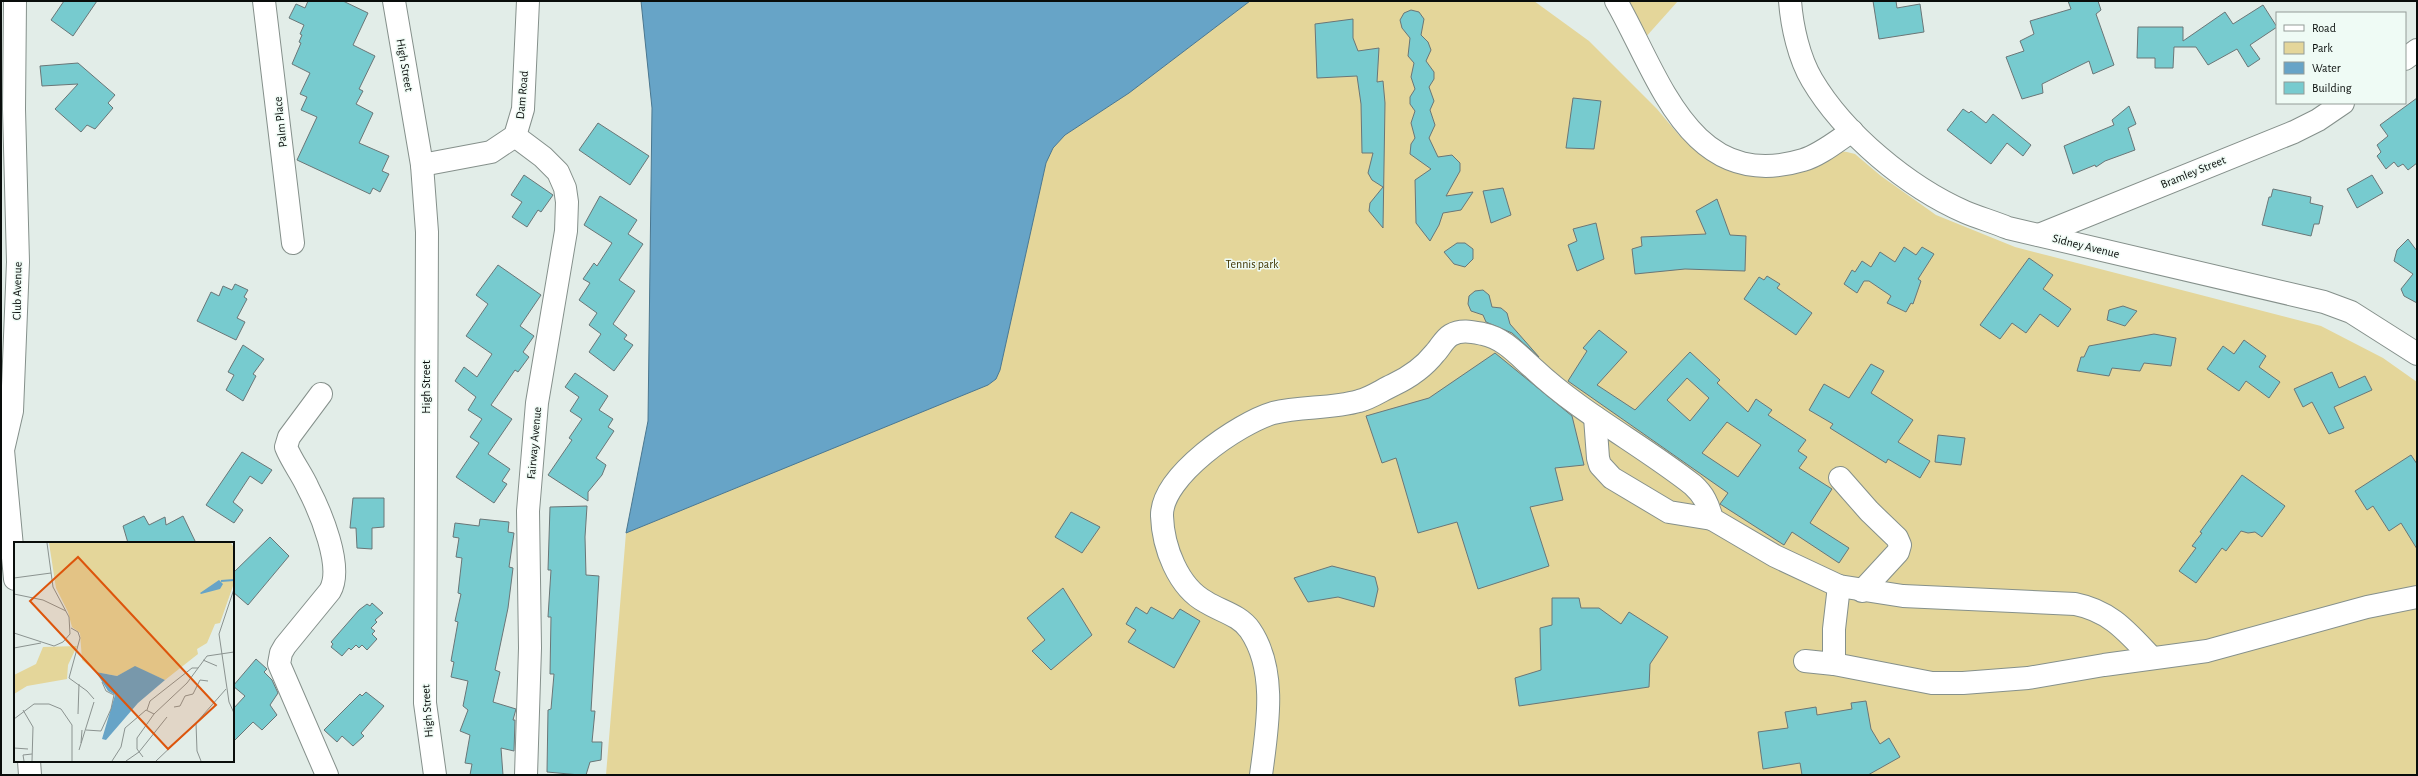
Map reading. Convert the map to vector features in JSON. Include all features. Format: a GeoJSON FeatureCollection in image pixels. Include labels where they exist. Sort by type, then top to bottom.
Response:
{"type":"FeatureCollection","features":[{"type":"Feature","properties":{"kind":"street","name":"Club Avenue"},"geometry":{"type":"LineString","coordinates":[[14,569],[2,450],[12,411],[18,262],[14,109],[15,1]]}},
{"type":"Feature","properties":{"kind":"street","name":"Palm Place"},"geometry":{"type":"LineString","coordinates":[[264,1],[293,243]]}},
{"type":"Feature","properties":{"kind":"street","name":"High Street"},"geometry":{"type":"LineString","coordinates":[[394,1],[422,165],[427,232],[425,703],[435,775]]}},
{"type":"Feature","properties":{"kind":"street","name":"Dam Road"},"geometry":{"type":"LineString","coordinates":[[422,165],[491,152],[515,136],[523,109],[528,1]]}},
{"type":"Feature","properties":{"kind":"street"},"geometry":{"type":"LineString","coordinates":[[1616,1],[1676,114],[1699,140],[1715,151],[1744,164],[1775,166],[1808,158],[1852,131]]}},
{"type":"Feature","properties":{"kind":"street","name":"Sidney Avenue"},"geometry":{"type":"LineString","coordinates":[[1790,1],[1803,60],[1819,90],[1852,131],[1900,173],[1939,198],[1965,212],[2001,225],[2324,302],[2351,312],[2417,354]]}},
{"type":"Feature","properties":{"kind":"street"},"geometry":{"type":"LineString","coordinates":[[2406,58],[2417,50]]}},
{"type":"Feature","properties":{"kind":"street","name":"Bramley Street"},"geometry":{"type":"LineString","coordinates":[[2039,235],[2294,132],[2318,120],[2342,104]]}},
{"type":"Feature","properties":{"kind":"street","name":"Fairway Avenue"},"geometry":{"type":"LineString","coordinates":[[515,136],[543,157],[558,172],[565,188],[568,202],[566,231],[538,403],[528,511],[530,648],[526,775]]}},
{"type":"Feature","properties":{"kind":"street"},"geometry":{"type":"LineString","coordinates":[[1262,775],[1269,712],[1268,685],[1255,639],[1249,628],[1240,619],[1204,601],[1188,589],[1178,574],[1164,532],[1162,515],[1165,498],[1174,482],[1191,463],[1244,427],[1271,414],[1301,408],[1330,407],[1361,401],[1404,380],[1427,362],[1451,335],[1465,331],[1491,336],[1505,343],[1554,388],[1692,485],[1702,494],[1708,504],[1712,518]]}},
{"type":"Feature","properties":{"kind":"street"},"geometry":{"type":"LineString","coordinates":[[321,394],[289,437],[286,447],[308,487],[320,515],[334,561],[334,580],[330,591],[285,646],[281,653],[279,664],[326,775]]}},
{"type":"Feature","properties":{"kind":"street"},"geometry":{"type":"LineString","coordinates":[[1595,417],[1600,465],[1612,478],[1669,512],[1712,518],[1775,556],[1839,586],[1862,591],[1903,596],[2075,604],[2090,607],[2104,613],[2121,626],[2152,658]]}},
{"type":"Feature","properties":{"kind":"street"},"geometry":{"type":"LineString","coordinates":[[1840,478],[1869,511],[1898,538],[1900,545],[1898,552],[1862,591]]}},
{"type":"Feature","properties":{"kind":"street"},"geometry":{"type":"LineString","coordinates":[[1834,664],[1834,629],[1839,586]]}},
{"type":"Feature","properties":{"kind":"street"},"geometry":{"type":"LineString","coordinates":[[1805,661],[1834,664],[1932,683],[1963,683],[2130,668],[2152,658],[2207,651],[2367,607],[2417,597]]}},
{"type":"Feature","properties":{"kind":"street"},"geometry":{"type":"LineString","coordinates":[[29,762],[30,775]]}},
{"type":"Feature","properties":{"kind":"green space","name":"Tennis park"},"geometry":{"type":"Polygon","coordinates":[[[1250,1],[1534,1],[1589,41],[1657,109],[1678,134],[1701,155],[1739,172],[1777,175],[1801,171],[1839,151],[1855,154],[1881,176],[1936,215],[2015,247],[2321,326],[2383,358],[2417,382],[2417,775],[606,775],[626,533],[988,385],[996,379],[1000,370],[1046,163],[1053,148],[1065,135],[1129,93],[1250,1]]]}},
{"type":"Feature","properties":{"kind":"green space"},"geometry":{"type":"Polygon","coordinates":[[[1627,1],[1678,1],[1644,39],[1627,1]]]}},
{"type":"Feature","properties":{"kind":"water"},"geometry":{"type":"Polygon","coordinates":[[[641,1],[1250,1],[1129,93],[1065,135],[1053,148],[1046,163],[1000,370],[996,379],[988,385],[626,533],[648,421],[652,108],[641,1]]]}},
{"type":"Feature","properties":{"kind":"building"},"geometry":{"type":"Polygon","coordinates":[[[64,1],[97,1],[73,36],[51,20],[64,1]]]}},
{"type":"Feature","properties":{"kind":"building"},"geometry":{"type":"Polygon","coordinates":[[[308,1],[343,1],[368,13],[353,45],[375,56],[359,89],[363,91],[356,104],[373,113],[359,143],[389,156],[382,171],[389,174],[380,192],[373,188],[370,194],[297,160],[317,117],[301,110],[307,97],[300,94],[310,73],[292,64],[301,43],[299,42],[302,35],[300,34],[304,25],[289,18],[296,4],[305,8],[308,1]]]}},
{"type":"Feature","properties":{"kind":"building"},"geometry":{"type":"Polygon","coordinates":[[[1873,1],[1896,1],[1897,8],[1920,4],[1924,32],[1879,39],[1873,1]]]}},
{"type":"Feature","properties":{"kind":"building"},"geometry":{"type":"Polygon","coordinates":[[[2068,1],[2098,1],[2101,10],[2096,14],[2114,65],[2093,74],[2089,61],[2042,84],[2043,93],[2022,99],[2006,57],[2024,51],[2020,41],[2034,34],[2030,21],[2071,9],[2068,1]]]}},
{"type":"Feature","properties":{"kind":"building"},"geometry":{"type":"Polygon","coordinates":[[[2263,5],[2276,25],[2276,28],[2250,45],[2260,59],[2248,67],[2237,49],[2208,65],[2196,47],[2174,47],[2173,68],[2155,68],[2155,58],[2137,58],[2138,27],[2183,27],[2183,41],[2225,12],[2233,24],[2263,5]]]}},
{"type":"Feature","properties":{"kind":"building"},"geometry":{"type":"Polygon","coordinates":[[[1411,10],[1419,12],[1424,19],[1421,35],[1428,42],[1431,50],[1426,61],[1434,72],[1434,79],[1429,87],[1434,101],[1430,110],[1435,125],[1429,138],[1438,157],[1452,155],[1460,163],[1460,171],[1446,196],[1473,192],[1461,210],[1443,213],[1439,225],[1430,241],[1416,223],[1415,180],[1431,169],[1410,154],[1411,144],[1415,138],[1411,123],[1415,111],[1410,104],[1410,97],[1415,89],[1411,77],[1414,63],[1408,56],[1410,38],[1402,28],[1400,20],[1404,13],[1411,10]]]}},
{"type":"Feature","properties":{"kind":"building"},"geometry":{"type":"Polygon","coordinates":[[[1353,19],[1353,38],[1358,51],[1379,48],[1377,82],[1383,81],[1385,103],[1383,228],[1369,211],[1370,203],[1383,187],[1372,180],[1368,173],[1373,153],[1362,153],[1361,104],[1357,76],[1317,78],[1315,24],[1353,19]]]}},
{"type":"Feature","properties":{"kind":"building"},"geometry":{"type":"Polygon","coordinates":[[[78,63],[115,95],[108,103],[113,108],[95,129],[87,125],[81,132],[55,109],[78,84],[42,86],[40,66],[78,63]]]}},
{"type":"Feature","properties":{"kind":"building"},"geometry":{"type":"Polygon","coordinates":[[[1573,98],[1601,101],[1594,149],[1566,148],[1573,98]]]}},
{"type":"Feature","properties":{"kind":"building"},"geometry":{"type":"Polygon","coordinates":[[[2417,98],[2417,163],[2408,170],[2403,164],[2398,167],[2394,162],[2386,169],[2377,156],[2381,152],[2377,145],[2388,136],[2380,125],[2417,98]]]}},
{"type":"Feature","properties":{"kind":"building"},"geometry":{"type":"Polygon","coordinates":[[[2129,106],[2136,124],[2128,128],[2135,150],[2105,161],[2096,167],[2095,165],[2073,174],[2064,146],[2114,125],[2112,120],[2129,106]]]}},
{"type":"Feature","properties":{"kind":"building"},"geometry":{"type":"Polygon","coordinates":[[[1963,109],[1969,113],[1971,111],[1986,123],[1993,114],[2031,145],[2023,156],[2007,143],[1991,164],[1947,130],[1963,109]]]}},
{"type":"Feature","properties":{"kind":"building"},"geometry":{"type":"Polygon","coordinates":[[[598,123],[649,156],[630,185],[579,150],[598,123]]]}},
{"type":"Feature","properties":{"kind":"building"},"geometry":{"type":"Polygon","coordinates":[[[524,175],[553,195],[541,212],[538,210],[527,227],[512,217],[522,202],[511,195],[524,175]]]}},
{"type":"Feature","properties":{"kind":"building"},"geometry":{"type":"Polygon","coordinates":[[[2372,175],[2383,193],[2357,208],[2347,189],[2372,175]]]}},
{"type":"Feature","properties":{"kind":"building"},"geometry":{"type":"Polygon","coordinates":[[[1503,188],[1511,215],[1491,223],[1483,191],[1503,188]]]}},
{"type":"Feature","properties":{"kind":"building"},"geometry":{"type":"Polygon","coordinates":[[[2273,189],[2311,197],[2310,203],[2323,206],[2319,224],[2314,224],[2311,236],[2262,225],[2269,197],[2271,197],[2273,189]]]}},
{"type":"Feature","properties":{"kind":"building"},"geometry":{"type":"Polygon","coordinates":[[[600,196],[637,220],[628,234],[643,244],[619,280],[635,291],[613,324],[627,335],[624,339],[633,345],[614,371],[589,352],[601,334],[589,325],[597,313],[579,300],[590,283],[583,279],[594,263],[597,266],[612,243],[584,225],[600,196]]]}},
{"type":"Feature","properties":{"kind":"building"},"geometry":{"type":"Polygon","coordinates":[[[1717,199],[1730,235],[1746,236],[1745,271],[1685,269],[1635,274],[1632,249],[1642,246],[1641,237],[1706,234],[1696,211],[1717,199]]]}},
{"type":"Feature","properties":{"kind":"building"},"geometry":{"type":"Polygon","coordinates":[[[1596,223],[1604,259],[1577,271],[1568,245],[1577,241],[1573,229],[1596,223]]]}},
{"type":"Feature","properties":{"kind":"building"},"geometry":{"type":"Polygon","coordinates":[[[2408,239],[2417,251],[2417,303],[2404,296],[2401,289],[2413,274],[2394,261],[2397,250],[2408,239]]]}},
{"type":"Feature","properties":{"kind":"building"},"geometry":{"type":"Polygon","coordinates":[[[1457,243],[1465,243],[1473,249],[1473,259],[1465,267],[1454,264],[1444,252],[1457,243]]]}},
{"type":"Feature","properties":{"kind":"building"},"geometry":{"type":"Polygon","coordinates":[[[1904,247],[1916,255],[1922,247],[1934,254],[1918,279],[1921,281],[1913,304],[1911,303],[1906,312],[1887,303],[1891,296],[1869,281],[1864,281],[1857,293],[1844,284],[1852,270],[1855,272],[1862,261],[1871,267],[1880,252],[1895,262],[1904,247]]]}},
{"type":"Feature","properties":{"kind":"building"},"geometry":{"type":"Polygon","coordinates":[[[2029,258],[2053,275],[2043,289],[2071,309],[2058,327],[2040,314],[2026,333],[2012,323],[2000,339],[1980,325],[2029,258]]]}},
{"type":"Feature","properties":{"kind":"building"},"geometry":{"type":"Polygon","coordinates":[[[498,265],[541,295],[520,326],[534,336],[523,352],[529,357],[518,372],[515,370],[491,405],[512,419],[488,454],[510,469],[502,481],[507,484],[494,503],[456,477],[479,443],[470,437],[482,419],[468,410],[476,397],[455,381],[464,367],[477,377],[492,354],[466,336],[488,304],[476,295],[498,265]]]}},
{"type":"Feature","properties":{"kind":"building"},"geometry":{"type":"Polygon","coordinates":[[[1767,276],[1780,284],[1777,288],[1812,313],[1796,335],[1744,299],[1759,277],[1764,280],[1767,276]]]}},
{"type":"Feature","properties":{"kind":"building"},"geometry":{"type":"Polygon","coordinates":[[[235,284],[248,290],[244,297],[247,299],[237,318],[245,322],[236,340],[197,321],[211,292],[219,296],[223,286],[232,290],[235,284]]]}},
{"type":"Feature","properties":{"kind":"building"},"geometry":{"type":"Polygon","coordinates":[[[1483,290],[1489,295],[1492,307],[1501,308],[1507,313],[1510,324],[1539,357],[1512,333],[1486,322],[1483,315],[1471,311],[1468,304],[1469,296],[1475,291],[1483,290]]]}},
{"type":"Feature","properties":{"kind":"building"},"geometry":{"type":"Polygon","coordinates":[[[2123,306],[2137,311],[2125,326],[2107,320],[2109,310],[2123,306]]]}},
{"type":"Feature","properties":{"kind":"building"},"geometry":{"type":"Polygon","coordinates":[[[1599,330],[1627,352],[1597,385],[1635,410],[1690,352],[1720,380],[1717,383],[1748,412],[1756,399],[1772,410],[1768,415],[1806,440],[1798,451],[1807,457],[1799,468],[1832,489],[1810,523],[1849,548],[1839,563],[1792,532],[1784,545],[1720,504],[1728,493],[1568,381],[1587,351],[1583,348],[1599,330]],[[1687,378],[1667,400],[1690,421],[1709,398],[1687,378]],[[1727,422],[1702,453],[1738,477],[1761,445],[1727,422]]]}},
{"type":"Feature","properties":{"kind":"building"},"geometry":{"type":"Polygon","coordinates":[[[2154,334],[2176,338],[2171,366],[2144,363],[2140,371],[2112,368],[2109,376],[2077,371],[2081,357],[2084,357],[2089,346],[2154,334]]]}},
{"type":"Feature","properties":{"kind":"building"},"geometry":{"type":"Polygon","coordinates":[[[2244,340],[2266,356],[2259,367],[2280,382],[2269,398],[2246,381],[2239,391],[2207,369],[2223,346],[2234,354],[2244,340]]]}},
{"type":"Feature","properties":{"kind":"building"},"geometry":{"type":"Polygon","coordinates":[[[243,345],[264,359],[253,374],[256,376],[243,401],[226,390],[234,375],[228,372],[243,345]]]}},
{"type":"Feature","properties":{"kind":"building"},"geometry":{"type":"Polygon","coordinates":[[[1495,353],[1572,416],[1584,465],[1555,468],[1563,500],[1530,507],[1549,566],[1478,589],[1457,522],[1418,533],[1396,458],[1382,463],[1366,416],[1429,398],[1495,353]]]}},
{"type":"Feature","properties":{"kind":"building"},"geometry":{"type":"Polygon","coordinates":[[[1871,364],[1884,371],[1871,393],[1913,420],[1898,442],[1930,461],[1920,478],[1888,459],[1886,463],[1830,428],[1833,424],[1809,410],[1824,384],[1849,398],[1871,364]]]}},
{"type":"Feature","properties":{"kind":"building"},"geometry":{"type":"Polygon","coordinates":[[[2332,372],[2339,388],[2365,376],[2372,390],[2334,407],[2344,428],[2329,434],[2312,402],[2303,407],[2294,389],[2332,372]]]}},
{"type":"Feature","properties":{"kind":"building"},"geometry":{"type":"Polygon","coordinates":[[[575,373],[608,396],[599,410],[613,419],[608,427],[614,431],[596,458],[606,465],[602,475],[588,492],[588,501],[548,475],[572,440],[569,438],[582,419],[570,411],[579,397],[565,387],[575,373]]]}},
{"type":"Feature","properties":{"kind":"building"},"geometry":{"type":"Polygon","coordinates":[[[1938,435],[1965,438],[1961,465],[1935,462],[1938,435]]]}},
{"type":"Feature","properties":{"kind":"building"},"geometry":{"type":"Polygon","coordinates":[[[242,452],[272,470],[262,484],[250,476],[233,502],[243,510],[234,523],[206,505],[242,452]]]}},
{"type":"Feature","properties":{"kind":"building"},"geometry":{"type":"Polygon","coordinates":[[[2411,455],[2417,464],[2417,549],[2401,523],[2389,531],[2373,506],[2367,510],[2355,491],[2411,455]]]}},
{"type":"Feature","properties":{"kind":"building"},"geometry":{"type":"Polygon","coordinates":[[[2242,475],[2285,506],[2262,537],[2255,532],[2248,533],[2241,531],[2226,551],[2222,548],[2196,583],[2179,571],[2196,548],[2192,546],[2202,533],[2200,532],[2242,475]]]}},
{"type":"Feature","properties":{"kind":"building"},"geometry":{"type":"Polygon","coordinates":[[[353,498],[384,498],[384,527],[372,528],[372,549],[357,548],[356,528],[350,528],[353,498]]]}},
{"type":"Feature","properties":{"kind":"building"},"geometry":{"type":"Polygon","coordinates":[[[587,506],[585,537],[586,575],[599,576],[591,711],[595,711],[592,742],[602,742],[601,760],[590,762],[586,775],[580,775],[547,772],[548,710],[551,709],[554,674],[550,674],[551,617],[548,617],[551,570],[548,570],[550,507],[587,506]]]}},
{"type":"Feature","properties":{"kind":"building"},"geometry":{"type":"Polygon","coordinates":[[[1071,512],[1100,527],[1082,553],[1055,537],[1071,512]]]}},
{"type":"Feature","properties":{"kind":"building"},"geometry":{"type":"Polygon","coordinates":[[[144,516],[149,525],[165,517],[166,525],[183,516],[196,542],[128,542],[123,526],[144,516]]]}},
{"type":"Feature","properties":{"kind":"building"},"geometry":{"type":"Polygon","coordinates":[[[480,519],[509,522],[508,532],[514,533],[509,567],[513,568],[508,608],[495,670],[500,672],[493,702],[516,709],[513,720],[515,720],[514,751],[501,748],[503,775],[470,775],[472,764],[465,763],[470,735],[460,731],[468,710],[463,706],[468,681],[451,677],[454,662],[451,661],[458,622],[455,621],[461,594],[458,593],[462,558],[456,557],[459,538],[453,537],[455,523],[479,526],[480,519]]]}},
{"type":"Feature","properties":{"kind":"building"},"geometry":{"type":"Polygon","coordinates":[[[270,537],[289,556],[248,605],[234,593],[234,572],[270,537]]]}},
{"type":"Feature","properties":{"kind":"building"},"geometry":{"type":"Polygon","coordinates":[[[1332,566],[1375,577],[1378,589],[1374,607],[1338,597],[1308,602],[1294,578],[1332,566]]]}},
{"type":"Feature","properties":{"kind":"building"},"geometry":{"type":"Polygon","coordinates":[[[1063,588],[1092,635],[1051,670],[1032,651],[1045,640],[1027,618],[1063,588]]]}},
{"type":"Feature","properties":{"kind":"building"},"geometry":{"type":"Polygon","coordinates":[[[1552,598],[1579,598],[1581,608],[1599,608],[1621,624],[1629,612],[1668,637],[1650,664],[1649,687],[1519,706],[1515,678],[1541,670],[1540,628],[1552,625],[1552,598]]]}},
{"type":"Feature","properties":{"kind":"building"},"geometry":{"type":"Polygon","coordinates":[[[372,603],[383,613],[375,620],[377,622],[371,628],[375,631],[372,634],[377,639],[367,650],[362,645],[359,648],[356,645],[351,650],[349,648],[342,656],[331,647],[333,644],[331,642],[359,610],[367,604],[370,606],[372,603]]]}},
{"type":"Feature","properties":{"kind":"building"},"geometry":{"type":"Polygon","coordinates":[[[1136,607],[1147,614],[1151,607],[1173,619],[1180,609],[1200,621],[1174,668],[1128,642],[1136,630],[1126,624],[1136,607]]]}},
{"type":"Feature","properties":{"kind":"building"},"geometry":{"type":"Polygon","coordinates":[[[256,659],[267,669],[264,672],[272,680],[278,693],[270,705],[277,715],[262,730],[253,722],[234,741],[234,708],[245,696],[234,687],[234,685],[256,659]]]}},
{"type":"Feature","properties":{"kind":"building"},"geometry":{"type":"Polygon","coordinates":[[[366,692],[384,706],[361,733],[364,736],[353,746],[342,736],[337,742],[324,730],[360,694],[362,696],[366,692]]]}},
{"type":"Feature","properties":{"kind":"building"},"geometry":{"type":"Polygon","coordinates":[[[1866,701],[1871,729],[1880,744],[1889,738],[1900,757],[1868,775],[1802,775],[1800,763],[1763,769],[1758,732],[1788,728],[1785,712],[1816,707],[1817,715],[1852,709],[1851,703],[1866,701]]]}}]}
